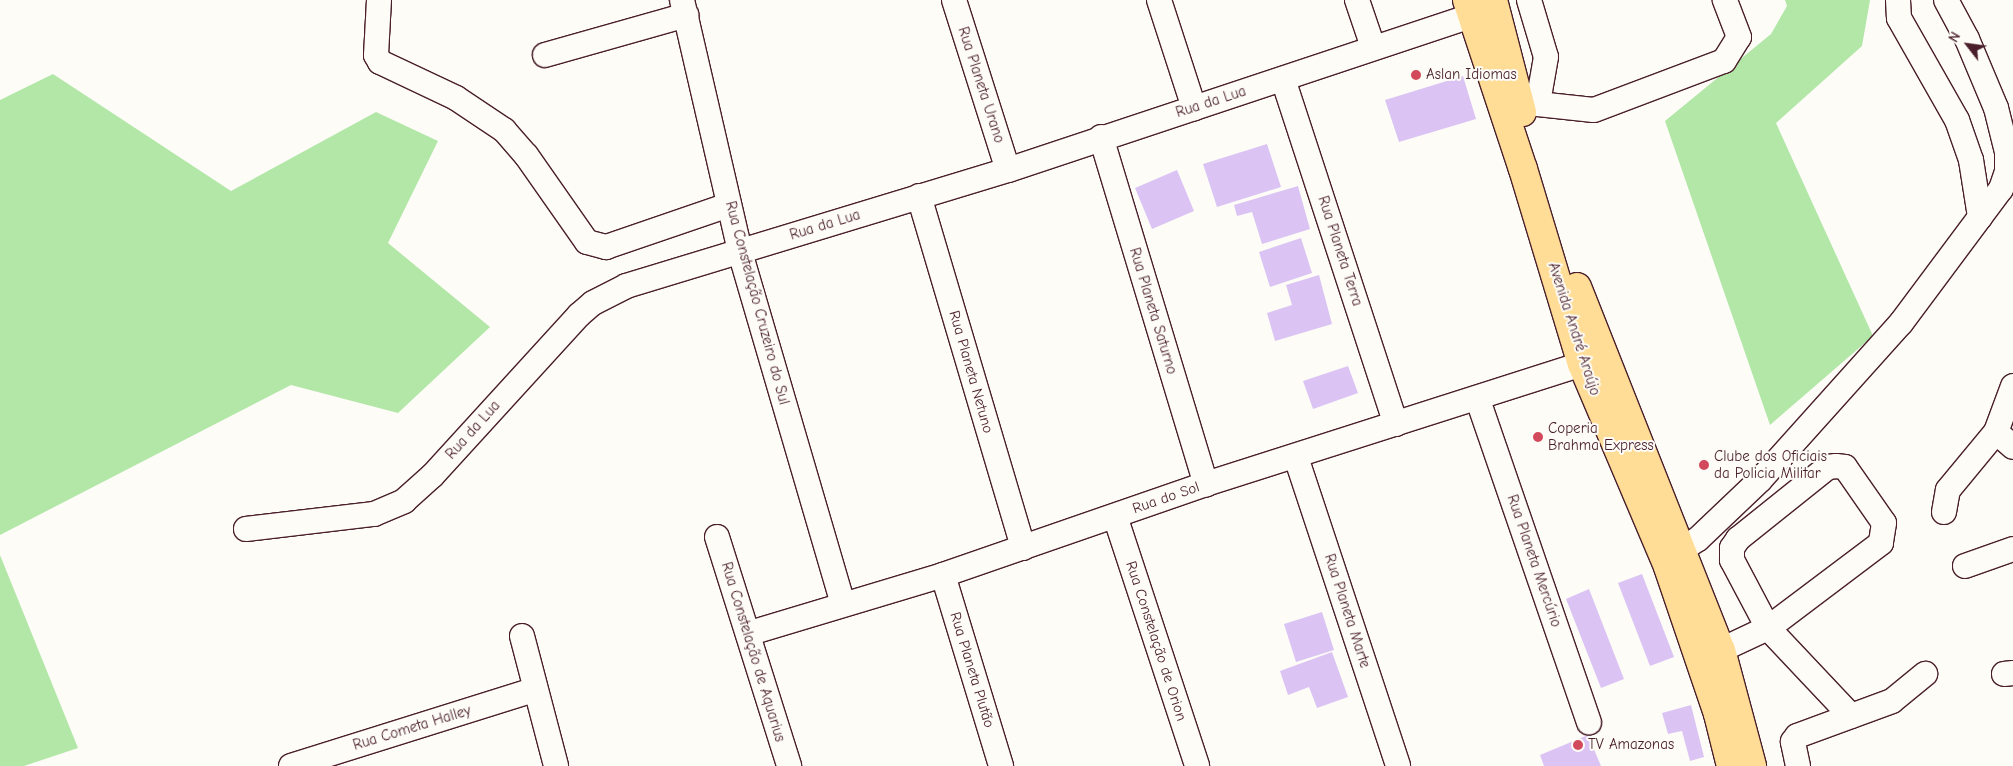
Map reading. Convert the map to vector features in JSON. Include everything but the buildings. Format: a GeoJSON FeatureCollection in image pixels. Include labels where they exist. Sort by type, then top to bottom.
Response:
{"type":"FeatureCollection","features":[{"type":"Feature","properties":{"kind":"main road","name":"Avenida André Araújo"},"geometry":{"type":"LineString","coordinates":[[1477,5],[1528,103],[1566,258],[1721,650],[1752,766]]}},
{"type":"Feature","properties":{"kind":"main road","name":"Avenida André Araújo"},"geometry":{"type":"LineString","coordinates":[[1477,5],[1523,169],[1582,364],[1668,567],[1718,714],[1731,766]]}},
{"type":"Feature","properties":{"kind":"street"},"geometry":{"type":"LineString","coordinates":[[379,0],[376,55],[380,62],[456,98],[504,130],[526,155],[587,242],[606,247],[729,205]]}},
{"type":"Feature","properties":{"kind":"street","name":"Rua Planeta Urano"},"geometry":{"type":"LineString","coordinates":[[954,0],[1008,170]]}},
{"type":"Feature","properties":{"kind":"street"},"geometry":{"type":"LineString","coordinates":[[1159,0],[1194,108]]}},
{"type":"Feature","properties":{"kind":"street"},"geometry":{"type":"LineString","coordinates":[[1357,0],[1373,47]]}},
{"type":"Feature","properties":{"kind":"street"},"geometry":{"type":"LineString","coordinates":[[1529,0],[1546,57],[1528,103],[1594,110],[1724,62],[1739,37],[1725,0]]}},
{"type":"Feature","properties":{"kind":"street"},"geometry":{"type":"LineString","coordinates":[[1898,0],[1899,18],[1957,120],[1971,160],[1980,217]]}},
{"type":"Feature","properties":{"kind":"street"},"geometry":{"type":"LineString","coordinates":[[1682,550],[1698,539],[1760,480],[1901,323],[2001,189],[2007,172],[2007,152],[1996,108],[1967,39],[1946,0]]}},
{"type":"Feature","properties":{"kind":"street","name":"Rua da Lua"},"geometry":{"type":"LineString","coordinates":[[246,529],[374,514],[404,501],[432,476],[561,334],[593,304],[626,286],[1008,170],[1101,137],[1283,79],[1373,47],[1477,5]]}},
{"type":"Feature","properties":{"kind":"street"},"geometry":{"type":"LineString","coordinates":[[544,55],[684,7]]}},
{"type":"Feature","properties":{"kind":"street","name":"Rua Constelação Cruzeiro do Sul"},"geometry":{"type":"LineString","coordinates":[[684,7],[740,252],[843,604]]}},
{"type":"Feature","properties":{"kind":"street","name":"Rua Planeta Terra"},"geometry":{"type":"LineString","coordinates":[[1283,79],[1396,424]]}},
{"type":"Feature","properties":{"kind":"street","name":"Rua Planeta Saturno"},"geometry":{"type":"LineString","coordinates":[[1101,137],[1206,484]]}},
{"type":"Feature","properties":{"kind":"street","name":"Rua Planeta Netuno"},"geometry":{"type":"LineString","coordinates":[[919,196],[1023,548]]}},
{"type":"Feature","properties":{"kind":"street","name":"Rua do Sol"},"geometry":{"type":"LineString","coordinates":[[750,633],[943,574],[1206,484],[1478,400],[1582,364]]}},
{"type":"Feature","properties":{"kind":"street"},"geometry":{"type":"LineString","coordinates":[[1944,512],[1948,490],[2005,439],[2013,386]]}},
{"type":"Feature","properties":{"kind":"street","name":"Rua Planeta Mercúrio"},"geometry":{"type":"LineString","coordinates":[[1478,400],[1589,722]]}},
{"type":"Feature","properties":{"kind":"street","name":"Rua Planeta Marte"},"geometry":{"type":"LineString","coordinates":[[1296,457],[1398,766]]}},
{"type":"Feature","properties":{"kind":"street"},"geometry":{"type":"LineString","coordinates":[[1721,650],[1768,628],[1881,543],[1884,523],[1845,466],[1828,467],[1738,539],[1732,548],[1732,560],[1768,628],[1851,716]]}},
{"type":"Feature","properties":{"kind":"street","name":"Rua Constelação de Orion"},"geometry":{"type":"LineString","coordinates":[[1115,516],[1197,766]]}},
{"type":"Feature","properties":{"kind":"street","name":"Rua Constelação de Aquarius"},"geometry":{"type":"LineString","coordinates":[[717,538],[750,633],[789,766]]}},
{"type":"Feature","properties":{"kind":"street"},"geometry":{"type":"LineString","coordinates":[[1965,566],[2013,549]]}},
{"type":"Feature","properties":{"kind":"street","name":"Rua Planeta Plutão"},"geometry":{"type":"LineString","coordinates":[[943,574],[1001,766]]}},
{"type":"Feature","properties":{"kind":"street"},"geometry":{"type":"LineString","coordinates":[[522,636],[534,690],[556,766]]}},
{"type":"Feature","properties":{"kind":"street"},"geometry":{"type":"LineString","coordinates":[[1798,766],[1793,742],[1797,736],[1892,701],[1925,674]]}},
{"type":"Feature","properties":{"kind":"street","name":"Rua Cometa Halley"},"geometry":{"type":"LineString","coordinates":[[291,766],[534,690]]}},
{"type":"Feature","properties":{"kind":"green space"},"geometry":{"type":"Polygon","coordinates":[[[1785,0],[1870,0],[1862,46],[1776,123],[1873,336],[1770,425],[1665,121],[1771,34],[1787,6],[1785,0]]]}},
{"type":"Feature","properties":{"kind":"green space"},"geometry":{"type":"Polygon","coordinates":[[[53,74],[231,191],[376,112],[438,141],[388,243],[490,327],[398,413],[291,385],[0,535],[0,100],[53,74]]]}},
{"type":"Feature","properties":{"kind":"green space"},"geometry":{"type":"Polygon","coordinates":[[[0,555],[78,748],[24,766],[0,766],[0,555]]]}},
{"type":"Feature","properties":{"kind":"place","name":"Aslan Idiomas"},"geometry":{"type":"Point","coordinates":[1416,75]}},
{"type":"Feature","properties":{"kind":"place","name":"Coperia Brahma Express"},"geometry":{"type":"Point","coordinates":[1538,437]}},
{"type":"Feature","properties":{"kind":"place","name":"Clube dos Oficiais da Policia Militar"},"geometry":{"type":"Point","coordinates":[1704,465]}},
{"type":"Feature","properties":{"kind":"place","name":"TV Amazonas"},"geometry":{"type":"Point","coordinates":[1578,745]}}]}
